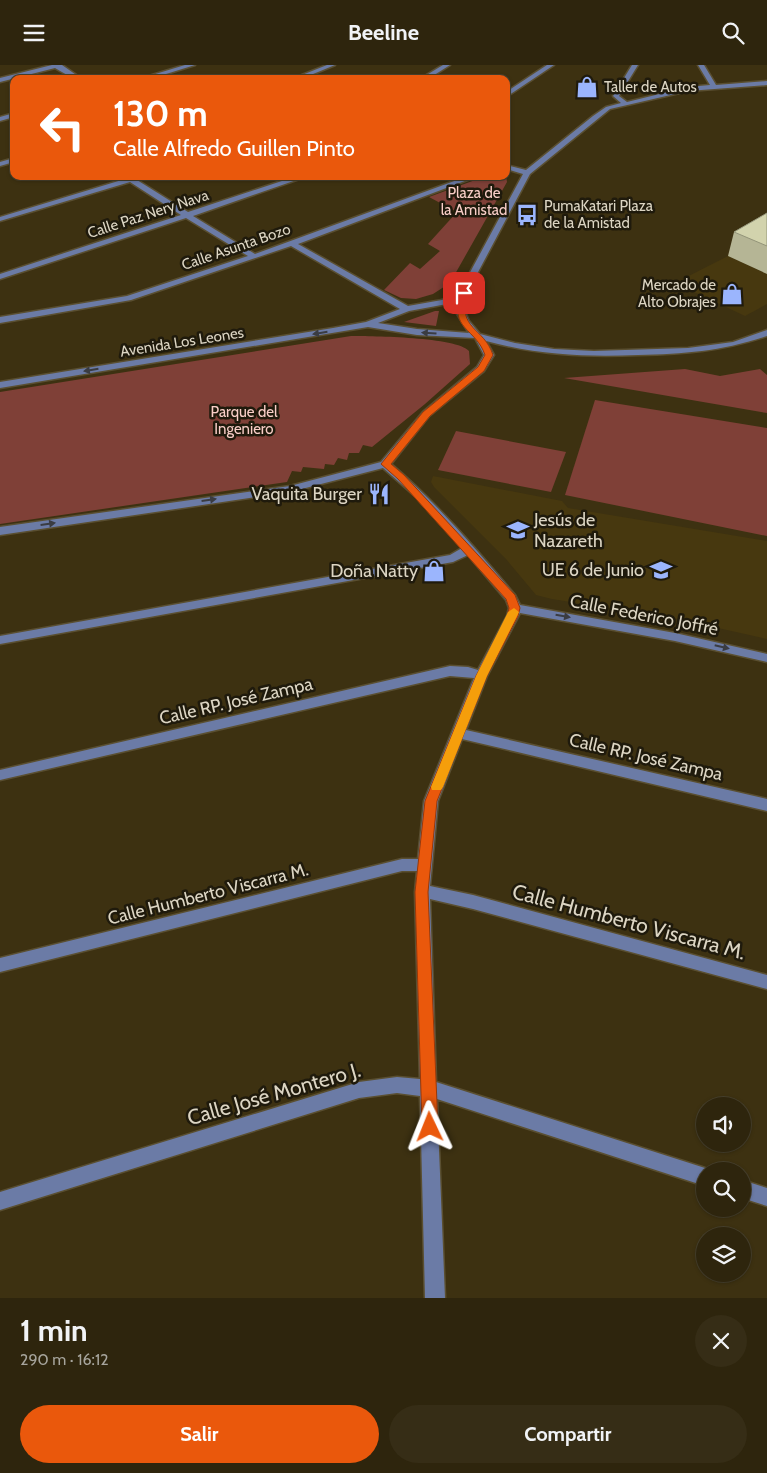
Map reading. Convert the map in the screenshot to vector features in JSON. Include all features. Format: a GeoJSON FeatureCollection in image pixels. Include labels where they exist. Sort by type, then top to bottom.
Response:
{"type":"FeatureCollection","features":[{"type":"Feature","properties":{"kind":"street"},"geometry":{"type":"LineString","coordinates":[[19,75],[57,65],[73,75]]}},
{"type":"Feature","properties":{"kind":"street"},"geometry":{"type":"LineString","coordinates":[[156,75],[192,65]]}},
{"type":"Feature","properties":{"kind":"street"},"geometry":{"type":"LineString","coordinates":[[312,75],[332,65]]}},
{"type":"Feature","properties":{"kind":"street"},"geometry":{"type":"LineString","coordinates":[[430,75],[446,65]]}},
{"type":"Feature","properties":{"kind":"street"},"geometry":{"type":"LineString","coordinates":[[510,92],[551,65]]}},
{"type":"Feature","properties":{"kind":"street"},"geometry":{"type":"LineString","coordinates":[[625,103],[616,96],[635,65]]}},
{"type":"Feature","properties":{"kind":"street"},"geometry":{"type":"LineString","coordinates":[[701,65],[713,87]]}},
{"type":"Feature","properties":{"kind":"street"},"geometry":{"type":"LineString","coordinates":[[0,531],[290,489],[385,464],[426,414],[481,369],[489,355],[486,345],[467,327],[462,318],[460,307],[464,293],[527,173],[608,108],[688,89],[767,83]]}},
{"type":"Feature","properties":{"kind":"street"},"geometry":{"type":"LineString","coordinates":[[510,168],[527,173]]}},
{"type":"Feature","properties":{"kind":"street"},"geometry":{"type":"LineString","coordinates":[[0,219],[122,180]]}},
{"type":"Feature","properties":{"kind":"street"},"geometry":{"type":"LineString","coordinates":[[131,180],[254,257]]}},
{"type":"Feature","properties":{"kind":"street","name":"Calle Paz Nery Nava"},"geometry":{"type":"LineString","coordinates":[[0,277],[293,180]]}},
{"type":"Feature","properties":{"kind":"street","name":"Calle Asunta Bozo"},"geometry":{"type":"LineString","coordinates":[[0,320],[128,298],[254,257],[464,180]]}},
{"type":"Feature","properties":{"kind":"street"},"geometry":{"type":"LineString","coordinates":[[291,243],[407,309]]}},
{"type":"Feature","properties":{"kind":"street","name":"Avenida Los Leones"},"geometry":{"type":"LineString","coordinates":[[0,385],[368,324],[407,309],[444,302],[464,293]]}},
{"type":"Feature","properties":{"kind":"street","name":"Avenida Los Leones"},"geometry":{"type":"LineString","coordinates":[[368,324],[417,332],[478,336],[516,346],[554,352],[594,354],[688,351],[734,345],[767,333]]}},
{"type":"Feature","properties":{"kind":"street"},"geometry":{"type":"LineString","coordinates":[[385,464],[401,477],[469,549],[511,598],[515,608],[513,616],[482,676],[431,801],[422,892],[436,1298]]}},
{"type":"Feature","properties":{"kind":"street"},"geometry":{"type":"LineString","coordinates":[[0,640],[453,558],[469,549]]}},
{"type":"Feature","properties":{"kind":"street","name":"Calle Federico Joffré"},"geometry":{"type":"LineString","coordinates":[[515,608],[675,637],[767,658]]}},
{"type":"Feature","properties":{"kind":"street","name":"Calle RP. José Zampa"},"geometry":{"type":"LineString","coordinates":[[0,775],[450,671],[468,672],[482,676]]}},
{"type":"Feature","properties":{"kind":"street","name":"Calle RP. José Zampa"},"geometry":{"type":"LineString","coordinates":[[458,733],[767,805]]}},
{"type":"Feature","properties":{"kind":"street","name":"Calle Humberto Viscarra M."},"geometry":{"type":"LineString","coordinates":[[0,965],[402,865],[425,865]]}},
{"type":"Feature","properties":{"kind":"street","name":"Calle Humberto Viscarra M."},"geometry":{"type":"LineString","coordinates":[[422,892],[440,894],[473,902],[767,982]]}},
{"type":"Feature","properties":{"kind":"street","name":"Calle José Montero J."},"geometry":{"type":"LineString","coordinates":[[0,1201],[359,1090],[397,1085],[429,1089],[696,1174]]}},
{"type":"Feature","properties":{"kind":"street"},"geometry":{"type":"LineString","coordinates":[[751,1192],[767,1197]]}},
{"type":"Feature","properties":{"kind":"shaded area","name":"Mercado de Alto Obrajes"},"geometry":{"type":"Polygon","coordinates":[[[728,256],[767,274],[767,304],[745,316],[675,283],[728,256]]]}},
{"type":"Feature","properties":{"kind":"shaded area","name":"UE 6 de Junio"},"geometry":{"type":"Polygon","coordinates":[[[433,476],[562,501],[568,508],[767,541],[767,639],[678,619],[536,595],[506,559],[434,487],[431,482],[433,476]]]}},
{"type":"Feature","properties":{"kind":"green space","name":"Plaza de la Amistad"},"geometry":{"type":"Polygon","coordinates":[[[475,180],[507,180],[450,283],[433,294],[416,299],[401,298],[384,290],[410,263],[420,269],[440,251],[428,244],[457,212],[429,197],[475,180]]]}},
{"type":"Feature","properties":{"kind":"green space"},"geometry":{"type":"Polygon","coordinates":[[[439,311],[436,326],[404,322],[439,311]]]}},
{"type":"Feature","properties":{"kind":"green space","name":"Parque del Ingeniero"},"geometry":{"type":"Polygon","coordinates":[[[351,336],[413,338],[461,346],[469,351],[470,364],[372,447],[363,445],[359,453],[349,453],[347,460],[338,458],[334,465],[325,464],[324,469],[303,467],[301,472],[292,471],[287,482],[0,524],[0,392],[351,336]]]}},
{"type":"Feature","properties":{"kind":"green space"},"geometry":{"type":"Polygon","coordinates":[[[685,369],[720,376],[760,369],[767,375],[767,413],[564,378],[685,369]]]}},
{"type":"Feature","properties":{"kind":"green space"},"geometry":{"type":"Polygon","coordinates":[[[595,400],[767,428],[767,536],[565,495],[595,400]]]}},
{"type":"Feature","properties":{"kind":"green space"},"geometry":{"type":"Polygon","coordinates":[[[456,431],[566,452],[551,492],[438,470],[456,431]]]}},
{"type":"Feature","properties":{"kind":"building"},"geometry":{"type":"Polygon","coordinates":[[[767,213],[767,246],[734,232],[767,213]]]}},
{"type":"Feature","properties":{"kind":"slow traffic"},"geometry":{"type":"LineString","coordinates":[[437,787],[482,676],[514,612]]}},
{"type":"Feature","properties":{"kind":"place","name":"Taller de Autos"},"geometry":{"type":"Point","coordinates":[587,87]}},
{"type":"Feature","properties":{"kind":"place","name":"PumaKatari Plaza de la Amistad"},"geometry":{"type":"Point","coordinates":[527,215]}},
{"type":"Feature","properties":{"kind":"place","name":"Mercado de Alto Obrajes"},"geometry":{"type":"Point","coordinates":[732,294]}},
{"type":"Feature","properties":{"kind":"place","name":"Vaquita Burger"},"geometry":{"type":"Point","coordinates":[379,494]}},
{"type":"Feature","properties":{"kind":"place","name":"Jesús de Nazareth"},"geometry":{"type":"Point","coordinates":[518,530]}},
{"type":"Feature","properties":{"kind":"place","name":"UE 6 de Junio"},"geometry":{"type":"Point","coordinates":[661,570]}},
{"type":"Feature","properties":{"kind":"place","name":"Doña Natty"},"geometry":{"type":"Point","coordinates":[434,571]}},
{"type":"Feature","properties":{"kind":"route"},"geometry":{"type":"LineString","coordinates":[[430,1127],[422,892],[431,801],[482,676],[513,616],[515,608],[511,598],[469,549],[401,477],[385,464],[426,414],[481,369],[489,355],[486,345],[467,327],[462,318],[460,307],[464,293]]}}]}
